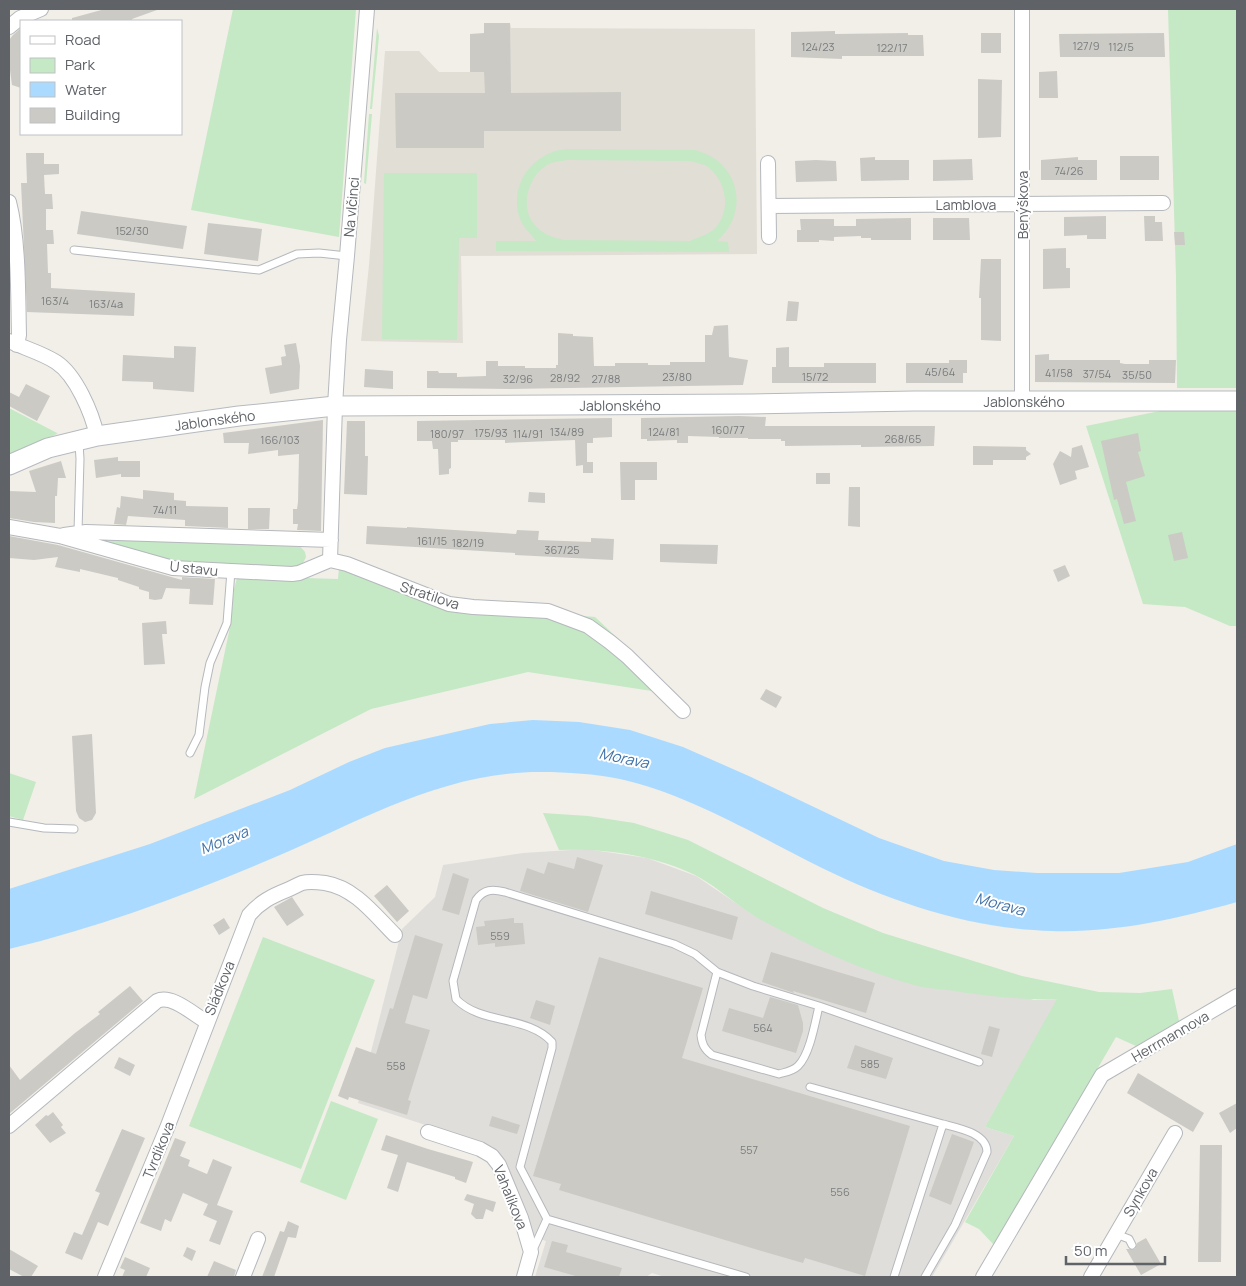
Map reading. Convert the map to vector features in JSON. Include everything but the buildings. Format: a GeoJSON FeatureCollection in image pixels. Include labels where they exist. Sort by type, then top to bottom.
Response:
{"type":"FeatureCollection","features":[{"type":"Feature","properties":{"kind":"street"},"geometry":{"type":"LineString","coordinates":[[9,27],[20,18],[40,9]]}},
{"type":"Feature","properties":{"kind":"street","name":"Na vlčinci"},"geometry":{"type":"LineString","coordinates":[[335,406],[367,9]]}},
{"type":"Feature","properties":{"kind":"street","name":"Benýškova"},"geometry":{"type":"LineString","coordinates":[[1022,9],[1022,401]]}},
{"type":"Feature","properties":{"kind":"street"},"geometry":{"type":"LineString","coordinates":[[768,163],[769,237]]}},
{"type":"Feature","properties":{"kind":"street"},"geometry":{"type":"LineString","coordinates":[[9,202],[14,224],[18,328],[13,343],[56,362],[65,370],[73,381],[92,418],[97,436]]}},
{"type":"Feature","properties":{"kind":"street","name":"Lamblova"},"geometry":{"type":"LineString","coordinates":[[769,206],[1163,202]]}},
{"type":"Feature","properties":{"kind":"street","name":"Jablonského"},"geometry":{"type":"LineString","coordinates":[[9,465],[48,448],[97,436],[266,413],[335,406],[1022,401],[1237,402]]}},
{"type":"Feature","properties":{"kind":"street"},"geometry":{"type":"LineString","coordinates":[[330,560],[335,406]]}},
{"type":"Feature","properties":{"kind":"street","name":"U stavu"},"geometry":{"type":"LineString","coordinates":[[9,527],[60,536],[173,568],[292,574],[330,560]]}},
{"type":"Feature","properties":{"kind":"street","name":"U stavu"},"geometry":{"type":"LineString","coordinates":[[60,536],[78,532],[331,540]]}},
{"type":"Feature","properties":{"kind":"street","name":"Stratilova"},"geometry":{"type":"LineString","coordinates":[[330,560],[347,564],[449,604],[548,611],[588,626],[627,656],[683,711]]}},
{"type":"Feature","properties":{"kind":"street","name":"Sládkova"},"geometry":{"type":"LineString","coordinates":[[9,1126],[157,1001],[163,999],[174,1001],[207,1022],[249,915],[256,906],[270,897],[303,883],[316,882],[335,885],[359,899],[395,935]]}},
{"type":"Feature","properties":{"kind":"street","name":"Herrmannova"},"geometry":{"type":"LineString","coordinates":[[983,1277],[1102,1075],[1237,996]]}},
{"type":"Feature","properties":{"kind":"street","name":"Tvrdíkova"},"geometry":{"type":"LineString","coordinates":[[105,1277],[167,1128],[207,1022]]}},
{"type":"Feature","properties":{"kind":"street","name":"Vahalíkova"},"geometry":{"type":"LineString","coordinates":[[428,1132],[480,1149],[496,1160],[521,1218],[532,1252]]}},
{"type":"Feature","properties":{"kind":"street","name":"Synkova"},"geometry":{"type":"LineString","coordinates":[[1091,1277],[1175,1133]]}},
{"type":"Feature","properties":{"kind":"street"},"geometry":{"type":"LineString","coordinates":[[243,1277],[258,1239]]}},
{"type":"Feature","properties":{"kind":"street"},"geometry":{"type":"LineString","coordinates":[[524,1277],[532,1252]]}},
{"type":"Feature","properties":{"kind":"lane"},"geometry":{"type":"LineString","coordinates":[[74,250],[259,270],[297,254],[319,252],[347,256]]}},
{"type":"Feature","properties":{"kind":"lane"},"geometry":{"type":"LineString","coordinates":[[78,440],[80,459],[78,532]]}},
{"type":"Feature","properties":{"kind":"lane"},"geometry":{"type":"LineString","coordinates":[[190,753],[199,735],[210,663],[227,623],[231,571]]}},
{"type":"Feature","properties":{"kind":"lane"},"geometry":{"type":"LineString","coordinates":[[9,822],[44,828],[74,829]]}},
{"type":"Feature","properties":{"kind":"lane"},"geometry":{"type":"LineString","coordinates":[[746,1277],[547,1219],[520,1167],[552,1042],[542,1032],[470,1010],[456,999],[453,982],[476,900],[491,889],[505,892],[674,944],[695,954],[716,972],[979,1062]]}},
{"type":"Feature","properties":{"kind":"lane"},"geometry":{"type":"LineString","coordinates":[[716,972],[701,1035],[702,1043],[706,1050],[712,1054],[779,1074],[791,1071],[798,1066],[804,1057],[819,1006]]}},
{"type":"Feature","properties":{"kind":"lane"},"geometry":{"type":"LineString","coordinates":[[810,1087],[872,1106],[943,1124],[972,1134],[982,1139],[987,1145],[987,1152],[955,1225],[925,1277]]}},
{"type":"Feature","properties":{"kind":"lane"},"geometry":{"type":"LineString","coordinates":[[894,1277],[943,1124]]}},
{"type":"Feature","properties":{"kind":"lane"},"geometry":{"type":"LineString","coordinates":[[532,1252],[547,1219]]}},
{"type":"Feature","properties":{"kind":"lane"},"geometry":{"type":"LineString","coordinates":[[1116,1234],[1129,1239],[1132,1245]]}},
{"type":"Feature","properties":{"kind":"shaded area"},"geometry":{"type":"Polygon","coordinates":[[[484,23],[510,23],[511,28],[755,29],[757,254],[461,256],[463,343],[361,341],[369,265],[385,51],[419,51],[439,72],[484,72],[484,23]]]}},
{"type":"Feature","properties":{"kind":"shaded area"},"geometry":{"type":"Polygon","coordinates":[[[586,849],[647,858],[696,876],[752,914],[1034,1000],[1058,999],[985,1127],[1014,1136],[932,1277],[665,1277],[652,1273],[646,1277],[535,1277],[546,1241],[529,1235],[504,1164],[493,1147],[358,1103],[402,929],[435,897],[443,865],[523,853],[586,849]]]}},
{"type":"Feature","properties":{"kind":"green space"},"geometry":{"type":"Polygon","coordinates":[[[233,9],[356,9],[339,237],[191,210],[233,9]]]}},
{"type":"Feature","properties":{"kind":"green space"},"geometry":{"type":"Polygon","coordinates":[[[1168,9],[1237,9],[1237,388],[1177,388],[1176,276],[1168,9]]]}},
{"type":"Feature","properties":{"kind":"green space"},"geometry":{"type":"Polygon","coordinates":[[[377,28],[379,36],[372,109],[370,109],[377,28]]]}},
{"type":"Feature","properties":{"kind":"green space"},"geometry":{"type":"Polygon","coordinates":[[[369,114],[372,114],[366,184],[364,183],[369,114]]]}},
{"type":"Feature","properties":{"kind":"green space"},"geometry":{"type":"Polygon","coordinates":[[[568,149],[695,150],[710,156],[722,165],[730,176],[735,188],[737,202],[734,216],[728,229],[717,241],[728,242],[729,252],[496,251],[496,241],[536,241],[520,219],[517,206],[518,194],[526,172],[534,163],[555,151],[568,149]],[[568,160],[551,163],[536,175],[528,191],[527,208],[534,224],[544,233],[565,240],[690,241],[705,235],[717,226],[724,211],[725,203],[722,187],[714,173],[706,166],[690,161],[568,160]]]}},
{"type":"Feature","properties":{"kind":"green space"},"geometry":{"type":"Polygon","coordinates":[[[384,173],[477,173],[477,238],[459,238],[457,340],[382,339],[384,173]]]}},
{"type":"Feature","properties":{"kind":"green space"},"geometry":{"type":"Polygon","coordinates":[[[9,408],[57,433],[58,433],[9,454],[9,408]]]}},
{"type":"Feature","properties":{"kind":"green space"},"geometry":{"type":"Polygon","coordinates":[[[1237,410],[1237,626],[1230,626],[1185,607],[1143,604],[1086,426],[1160,411],[1237,410]]]}},
{"type":"Feature","properties":{"kind":"green space"},"geometry":{"type":"Polygon","coordinates":[[[97,537],[299,545],[305,552],[306,557],[302,565],[297,568],[179,564],[97,541],[97,537]]]}},
{"type":"Feature","properties":{"kind":"green space"},"geometry":{"type":"Polygon","coordinates":[[[339,568],[453,605],[595,617],[678,695],[528,672],[371,709],[194,799],[230,627],[237,578],[241,576],[338,579],[339,568]]]}},
{"type":"Feature","properties":{"kind":"green space"},"geometry":{"type":"Polygon","coordinates":[[[9,773],[36,782],[23,820],[9,816],[9,773]]]}},
{"type":"Feature","properties":{"kind":"green space"},"geometry":{"type":"Polygon","coordinates":[[[543,813],[588,816],[634,823],[688,840],[823,908],[883,933],[1022,976],[1099,992],[1140,993],[1172,989],[1179,1021],[1136,1046],[1116,1037],[994,1245],[979,1229],[965,1222],[1014,1136],[985,1127],[1057,999],[1002,997],[927,988],[875,973],[819,949],[765,922],[704,880],[679,868],[663,862],[628,854],[593,850],[559,850],[543,813]]]}},
{"type":"Feature","properties":{"kind":"green space"},"geometry":{"type":"Polygon","coordinates":[[[263,937],[375,980],[301,1169],[189,1126],[263,937]]]}},
{"type":"Feature","properties":{"kind":"green space"},"geometry":{"type":"Polygon","coordinates":[[[331,1101],[378,1119],[346,1200],[300,1182],[331,1101]]]}},
{"type":"Feature","properties":{"kind":"water","name":"Morava"},"geometry":{"type":"Polygon","coordinates":[[[533,720],[579,722],[630,730],[683,747],[879,838],[944,861],[994,870],[1037,873],[1119,873],[1188,862],[1237,844],[1237,902],[1145,924],[1099,930],[1052,931],[992,925],[934,912],[849,881],[723,817],[646,786],[601,776],[542,772],[506,774],[471,780],[437,789],[371,814],[208,885],[76,931],[9,949],[9,889],[150,844],[290,790],[349,762],[385,748],[490,724],[533,720]]]}}]}
